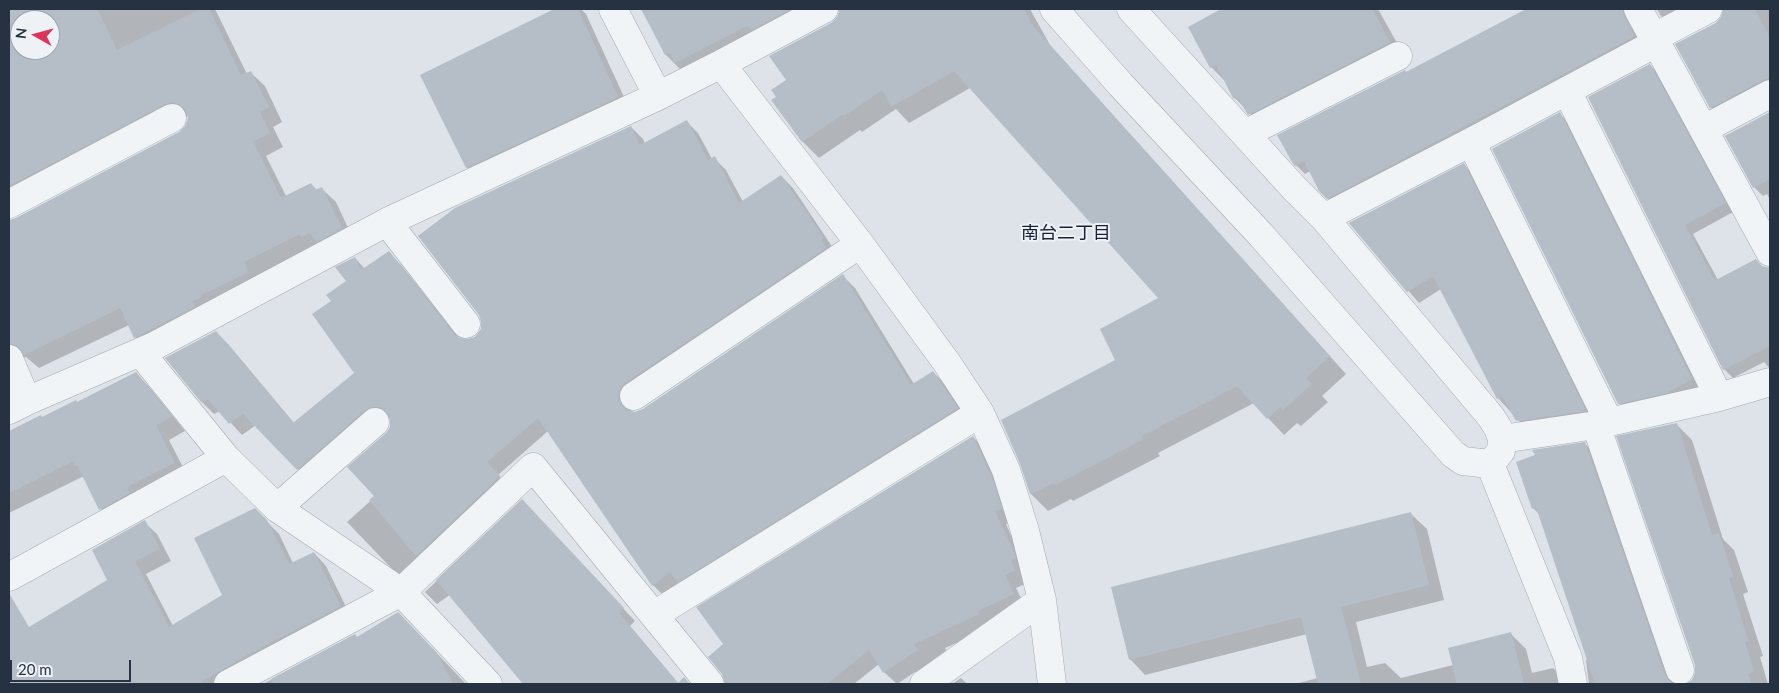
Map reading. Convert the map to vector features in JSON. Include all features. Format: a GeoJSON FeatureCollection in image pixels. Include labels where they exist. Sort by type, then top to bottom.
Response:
{"type":"FeatureCollection","features":[{"type":"Feature","properties":{"kind":"street"},"geometry":{"type":"LineString","coordinates":[[613,9],[658,96]]}},
{"type":"Feature","properties":{"kind":"street"},"geometry":{"type":"LineString","coordinates":[[9,359],[18,405],[140,352],[387,222],[658,96],[824,9]]}},
{"type":"Feature","properties":{"kind":"street"},"geometry":{"type":"LineString","coordinates":[[1054,9],[1121,85],[1268,243],[1453,454],[1463,461],[1490,464]]}},
{"type":"Feature","properties":{"kind":"street"},"geometry":{"type":"LineString","coordinates":[[1131,9],[1294,188],[1324,218],[1491,417],[1502,438],[1501,451],[1490,464]]}},
{"type":"Feature","properties":{"kind":"street"},"geometry":{"type":"LineString","coordinates":[[1638,9],[1767,240]]}},
{"type":"Feature","properties":{"kind":"street"},"geometry":{"type":"LineString","coordinates":[[1324,218],[1567,91],[1708,9]]}},
{"type":"Feature","properties":{"kind":"street"},"geometry":{"type":"LineString","coordinates":[[1245,134],[1398,56]]}},
{"type":"Feature","properties":{"kind":"street"},"geometry":{"type":"LineString","coordinates":[[721,64],[860,244],[946,362],[980,413],[1006,470],[1025,531],[1042,600],[1052,684]]}},
{"type":"Feature","properties":{"kind":"street"},"geometry":{"type":"LineString","coordinates":[[1567,91],[1719,397]]}},
{"type":"Feature","properties":{"kind":"street"},"geometry":{"type":"LineString","coordinates":[[1704,129],[1770,94]]}},
{"type":"Feature","properties":{"kind":"street"},"geometry":{"type":"LineString","coordinates":[[9,204],[172,118]]}},
{"type":"Feature","properties":{"kind":"street"},"geometry":{"type":"LineString","coordinates":[[1471,142],[1603,424],[1680,670]]}},
{"type":"Feature","properties":{"kind":"street"},"geometry":{"type":"LineString","coordinates":[[387,222],[466,324]]}},
{"type":"Feature","properties":{"kind":"street"},"geometry":{"type":"LineString","coordinates":[[634,396],[860,244]]}},
{"type":"Feature","properties":{"kind":"street"},"geometry":{"type":"LineString","coordinates":[[140,352],[226,458],[278,508],[401,592],[488,684]]}},
{"type":"Feature","properties":{"kind":"street"},"geometry":{"type":"LineString","coordinates":[[1502,438],[1603,424],[1719,397],[1770,382]]}},
{"type":"Feature","properties":{"kind":"street"},"geometry":{"type":"LineString","coordinates":[[654,615],[980,413]]}},
{"type":"Feature","properties":{"kind":"street"},"geometry":{"type":"LineString","coordinates":[[278,508],[375,422]]}},
{"type":"Feature","properties":{"kind":"street"},"geometry":{"type":"LineString","coordinates":[[9,578],[226,458]]}},
{"type":"Feature","properties":{"kind":"street"},"geometry":{"type":"LineString","coordinates":[[1490,464],[1568,658],[1573,684]]}},
{"type":"Feature","properties":{"kind":"street"},"geometry":{"type":"LineString","coordinates":[[230,684],[401,592],[533,467],[710,684]]}},
{"type":"Feature","properties":{"kind":"street"},"geometry":{"type":"LineString","coordinates":[[924,684],[1042,600]]}},
{"type":"Feature","properties":{"kind":"building"},"geometry":{"type":"Polygon","coordinates":[[[9,9],[97,9],[117,50],[201,9],[209,9],[241,75],[251,71],[269,107],[260,112],[270,133],[253,141],[281,198],[311,183],[315,190],[322,187],[342,228],[317,242],[310,233],[301,237],[300,234],[244,262],[249,272],[201,295],[201,297],[192,302],[196,306],[134,338],[120,308],[24,355],[18,346],[9,344],[9,220],[179,132],[185,126],[188,118],[186,110],[173,102],[165,104],[9,186],[9,9]]]}},
{"type":"Feature","properties":{"kind":"building"},"geometry":{"type":"Polygon","coordinates":[[[554,9],[578,9],[618,97],[466,168],[420,75],[554,9]]]}},
{"type":"Feature","properties":{"kind":"building"},"geometry":{"type":"Polygon","coordinates":[[[641,9],[791,9],[751,30],[747,26],[675,63],[670,53],[665,55],[641,9]]]}},
{"type":"Feature","properties":{"kind":"building"},"geometry":{"type":"Polygon","coordinates":[[[840,9],[1024,9],[1033,26],[1330,356],[1306,378],[1312,384],[1283,410],[1280,407],[1267,419],[1237,386],[1142,436],[1144,439],[1055,485],[1054,483],[1030,494],[1020,464],[1001,420],[1115,360],[1100,329],[1158,298],[954,71],[891,107],[882,90],[802,142],[771,100],[776,97],[771,90],[786,80],[769,56],[831,23],[837,17],[840,9]]]}},
{"type":"Feature","properties":{"kind":"building"},"geometry":{"type":"Polygon","coordinates":[[[1221,9],[1372,9],[1390,42],[1248,115],[1238,98],[1233,98],[1216,65],[1210,68],[1188,27],[1221,9]]]}},
{"type":"Feature","properties":{"kind":"building"},"geometry":{"type":"Polygon","coordinates":[[[1526,9],[1622,9],[1635,36],[1327,199],[1319,191],[1304,161],[1295,166],[1292,162],[1277,135],[1405,70],[1406,72],[1526,9]]]}},
{"type":"Feature","properties":{"kind":"building"},"geometry":{"type":"Polygon","coordinates":[[[1723,9],[1755,9],[1770,38],[1770,78],[1710,108],[1675,44],[1716,23],[1721,17],[1723,9]]]}},
{"type":"Feature","properties":{"kind":"building"},"geometry":{"type":"Polygon","coordinates":[[[1650,64],[1726,203],[1685,225],[1714,279],[1716,280],[1756,259],[1762,266],[1770,268],[1770,346],[1723,370],[1588,97],[1650,64]]]}},
{"type":"Feature","properties":{"kind":"building"},"geometry":{"type":"Polygon","coordinates":[[[1560,112],[1692,379],[1667,393],[1618,404],[1492,149],[1560,112]]]}},
{"type":"Feature","properties":{"kind":"building"},"geometry":{"type":"Polygon","coordinates":[[[1770,112],[1770,179],[1753,188],[1725,136],[1770,112]]]}},
{"type":"Feature","properties":{"kind":"building"},"geometry":{"type":"Polygon","coordinates":[[[687,120],[708,160],[715,156],[739,203],[781,175],[824,238],[821,240],[826,248],[625,383],[620,389],[618,397],[621,405],[627,410],[635,412],[643,409],[843,274],[911,385],[933,371],[958,408],[678,582],[670,572],[652,586],[538,418],[487,462],[500,476],[416,556],[369,500],[374,496],[347,467],[386,433],[390,427],[390,419],[386,411],[380,407],[371,407],[365,410],[297,470],[243,414],[229,424],[208,399],[201,402],[165,358],[216,331],[293,423],[354,373],[312,314],[331,301],[326,295],[346,281],[335,267],[355,257],[361,270],[389,251],[454,334],[460,338],[468,339],[475,337],[481,329],[479,315],[418,236],[455,208],[631,126],[640,145],[687,120]]]}},
{"type":"Feature","properties":{"kind":"building"},"geometry":{"type":"Polygon","coordinates":[[[1464,163],[1586,411],[1516,421],[1502,396],[1497,399],[1433,276],[1407,292],[1349,223],[1464,163]]]}},
{"type":"Feature","properties":{"kind":"building"},"geometry":{"type":"Polygon","coordinates":[[[136,372],[172,417],[156,425],[175,463],[127,487],[130,493],[99,510],[77,465],[73,461],[9,493],[9,431],[76,400],[77,402],[136,372]]]}},
{"type":"Feature","properties":{"kind":"building"},"geometry":{"type":"Polygon","coordinates":[[[1677,423],[1712,535],[1719,533],[1733,576],[1729,578],[1748,641],[1745,642],[1754,671],[1748,674],[1751,684],[1686,684],[1692,680],[1695,673],[1695,665],[1616,436],[1677,423]]]}},
{"type":"Feature","properties":{"kind":"building"},"geometry":{"type":"Polygon","coordinates":[[[973,436],[991,476],[1002,508],[995,511],[1016,558],[1011,560],[1015,570],[1005,575],[1014,594],[978,611],[979,614],[914,644],[918,650],[883,673],[869,650],[827,684],[725,684],[722,674],[708,657],[723,644],[696,607],[973,436]]]}},
{"type":"Feature","properties":{"kind":"building"},"geometry":{"type":"Polygon","coordinates":[[[1585,442],[1665,675],[1669,681],[1675,684],[1595,684],[1536,507],[1532,509],[1516,462],[1535,455],[1532,450],[1585,442]]]}},
{"type":"Feature","properties":{"kind":"building"},"geometry":{"type":"Polygon","coordinates":[[[522,499],[624,608],[619,613],[678,683],[684,677],[690,684],[523,684],[436,580],[522,499]]]}},
{"type":"Feature","properties":{"kind":"building"},"geometry":{"type":"Polygon","coordinates":[[[255,508],[267,520],[289,564],[314,552],[341,606],[249,654],[198,684],[9,684],[9,593],[29,627],[107,580],[92,550],[145,520],[160,549],[135,561],[169,627],[222,595],[194,538],[255,508]]]}},
{"type":"Feature","properties":{"kind":"building"},"geometry":{"type":"Polygon","coordinates":[[[1411,512],[1429,585],[1341,607],[1361,684],[1318,684],[1301,617],[1129,660],[1111,587],[1411,512]]]}},
{"type":"Feature","properties":{"kind":"building"},"geometry":{"type":"Polygon","coordinates":[[[398,612],[437,653],[453,684],[274,684],[271,679],[355,634],[357,637],[398,612]]]}},
{"type":"Feature","properties":{"kind":"building"},"geometry":{"type":"Polygon","coordinates":[[[1511,632],[1524,684],[1457,684],[1448,648],[1511,632]]]}},
{"type":"Feature","properties":{"kind":"district","name":"南台二丁目"},"geometry":{"type":"Point","coordinates":[1066,233]}}]}
